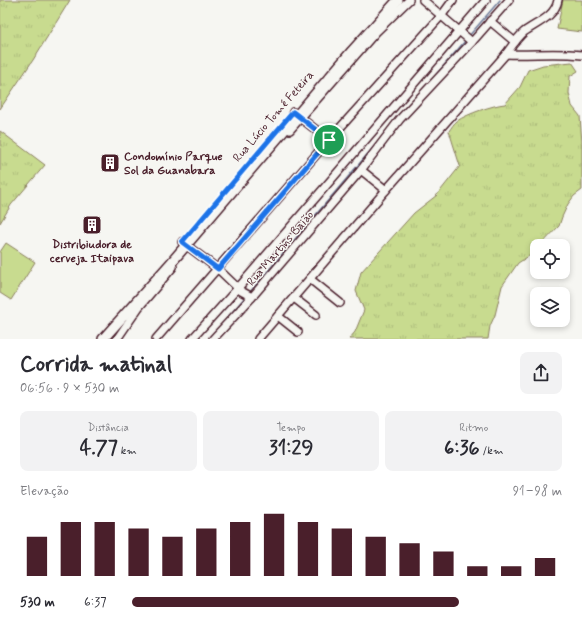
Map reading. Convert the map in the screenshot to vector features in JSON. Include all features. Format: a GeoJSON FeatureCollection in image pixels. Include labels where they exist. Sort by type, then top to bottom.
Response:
{"type":"FeatureCollection","features":[{"type":"Feature","properties":{"kind":"main road","name":"Rua Lúcio Tomé Feteira"},"geometry":{"type":"LineString","coordinates":[[297,115],[390,0]]}},
{"type":"Feature","properties":{"kind":"main road","name":"Rua Lúcio Tomé Feteira"},"geometry":{"type":"LineString","coordinates":[[103,339],[398,0]]}},
{"type":"Feature","properties":{"kind":"main road","name":"Rua Lúcio Tomé Feteira"},"geometry":{"type":"LineString","coordinates":[[97,339],[186,245]]}},
{"type":"Feature","properties":{"kind":"street"},"geometry":{"type":"LineString","coordinates":[[329,140],[297,115],[376,32],[409,0]]}},
{"type":"Feature","properties":{"kind":"street"},"geometry":{"type":"LineString","coordinates":[[424,0],[466,36]]}},
{"type":"Feature","properties":{"kind":"street"},"geometry":{"type":"LineString","coordinates":[[156,339],[329,140],[442,15],[453,0]]}},
{"type":"Feature","properties":{"kind":"street"},"geometry":{"type":"LineString","coordinates":[[192,339],[240,289],[466,36],[486,0]]}},
{"type":"Feature","properties":{"kind":"street","name":"Rua Martins Baião"},"geometry":{"type":"LineString","coordinates":[[213,339],[361,170],[466,36],[490,22],[509,0]]}},
{"type":"Feature","properties":{"kind":"street"},"geometry":{"type":"LineString","coordinates":[[258,339],[515,42],[523,33],[552,12],[558,0]]}},
{"type":"Feature","properties":{"kind":"street"},"geometry":{"type":"LineString","coordinates":[[490,22],[515,42]]}},
{"type":"Feature","properties":{"kind":"street"},"geometry":{"type":"LineString","coordinates":[[506,54],[582,54]]}},
{"type":"Feature","properties":{"kind":"street"},"geometry":{"type":"LineString","coordinates":[[361,170],[386,190]]}},
{"type":"Feature","properties":{"kind":"street"},"geometry":{"type":"LineString","coordinates":[[117,339],[186,245],[250,296]]}},
{"type":"Feature","properties":{"kind":"street"},"geometry":{"type":"LineString","coordinates":[[310,279],[340,303]]}},
{"type":"Feature","properties":{"kind":"street"},"geometry":{"type":"LineString","coordinates":[[294,298],[316,316]]}},
{"type":"Feature","properties":{"kind":"street"},"geometry":{"type":"LineString","coordinates":[[278,316],[298,332]]}},
{"type":"Feature","properties":{"kind":"green space"},"geometry":{"type":"Polygon","coordinates":[[[0,0],[70,0],[33,60],[0,109],[0,0]]]}},
{"type":"Feature","properties":{"kind":"green space"},"geometry":{"type":"Polygon","coordinates":[[[563,0],[582,0],[582,32],[557,29],[563,0]]]}},
{"type":"Feature","properties":{"kind":"green space"},"geometry":{"type":"Polygon","coordinates":[[[572,62],[578,71],[570,76],[569,93],[572,106],[580,116],[582,143],[582,190],[574,196],[568,204],[559,226],[547,239],[530,239],[530,255],[518,263],[502,286],[495,315],[490,326],[488,339],[349,339],[355,332],[364,310],[356,291],[361,272],[414,213],[437,195],[460,166],[449,131],[461,118],[494,106],[505,104],[520,87],[528,70],[543,65],[572,62]]]}},
{"type":"Feature","properties":{"kind":"green space"},"geometry":{"type":"Polygon","coordinates":[[[0,131],[45,165],[11,205],[0,223],[0,131]]]}},
{"type":"Feature","properties":{"kind":"green space"},"geometry":{"type":"Polygon","coordinates":[[[6,243],[35,262],[11,300],[0,293],[0,252],[6,243]]]}},
{"type":"Feature","properties":{"kind":"waterway"},"geometry":{"type":"LineString","coordinates":[[468,37],[500,0]]}},
{"type":"Feature","properties":{"kind":"waterway"},"geometry":{"type":"LineString","coordinates":[[427,85],[466,40]]}},
{"type":"Feature","properties":{"kind":"waterway"},"geometry":{"type":"LineString","coordinates":[[250,292],[377,143]]}},
{"type":"Feature","properties":{"kind":"waterway"},"geometry":{"type":"LineString","coordinates":[[222,324],[246,296]]}},
{"type":"Feature","properties":{"kind":"place","name":"Condomínio Parque Sol da Guanabara"},"geometry":{"type":"Point","coordinates":[110,163]}},
{"type":"Feature","properties":{"kind":"place","name":"Distribiudora de cerveja Itaipava"},"geometry":{"type":"Point","coordinates":[92,225]}},
{"type":"Feature","properties":{"kind":"route"},"geometry":{"type":"LineString","coordinates":[[293,112],[329,140],[218,269],[182,242],[293,112]]}}]}
